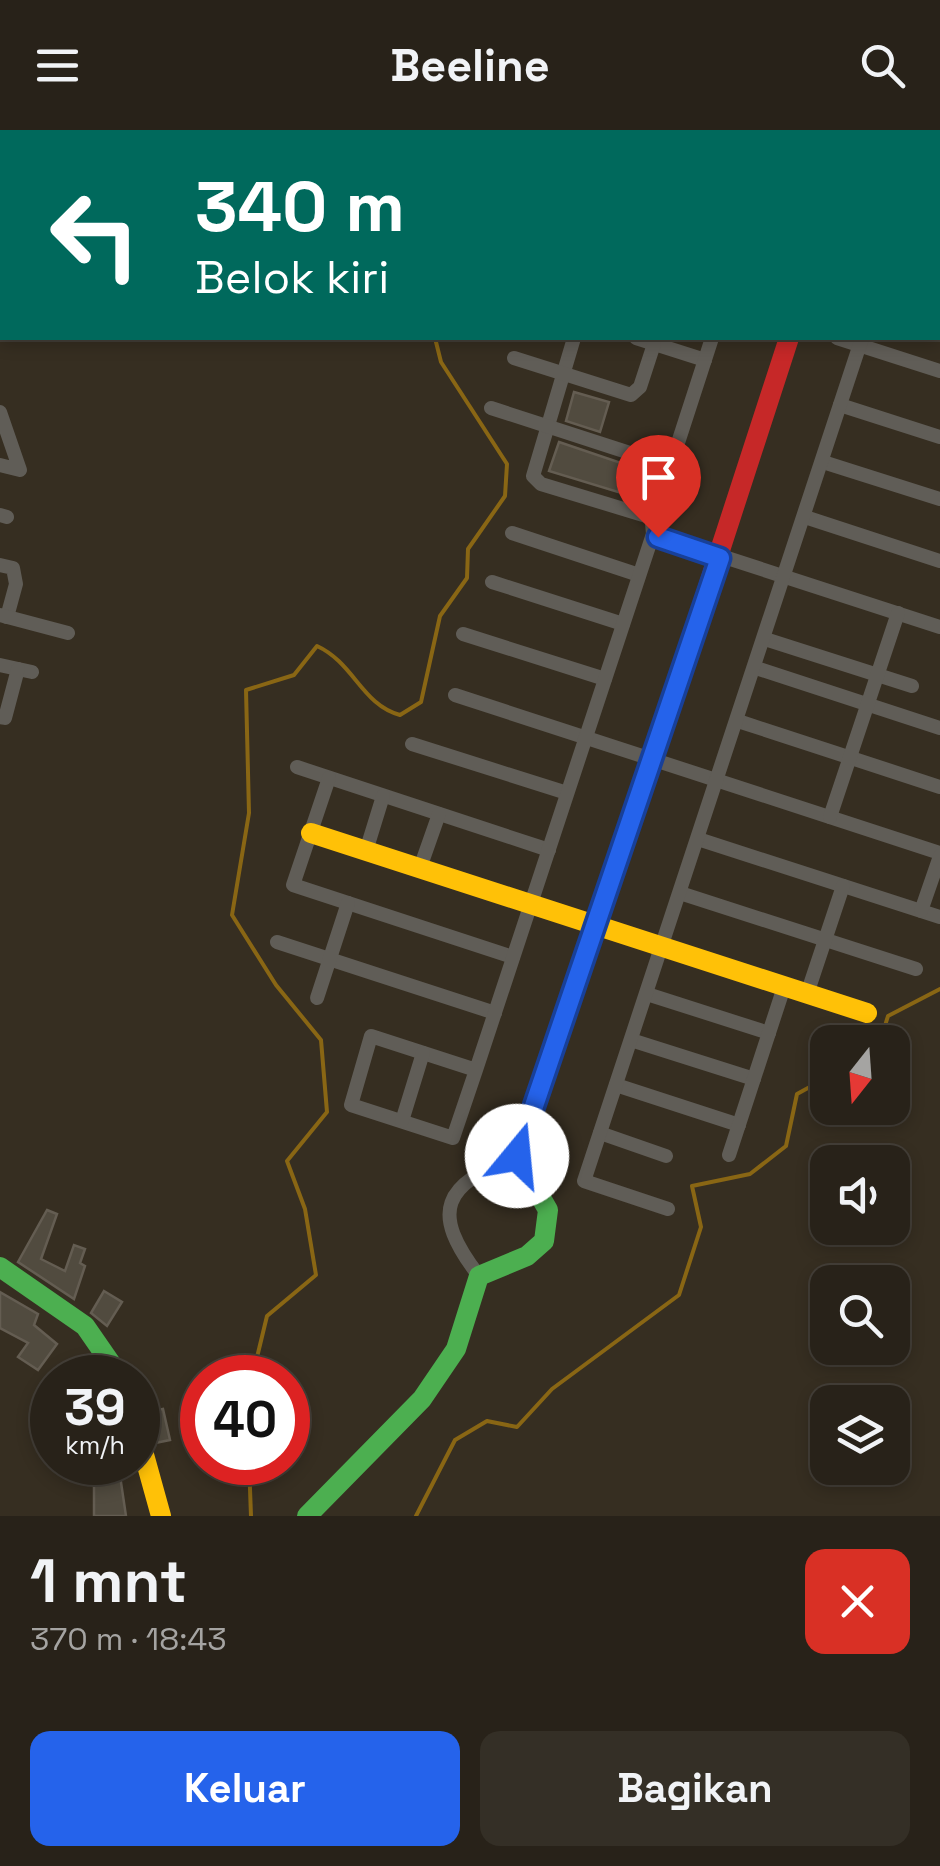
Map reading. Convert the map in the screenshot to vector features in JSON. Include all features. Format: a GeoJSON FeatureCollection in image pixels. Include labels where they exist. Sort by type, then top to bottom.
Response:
{"type":"FeatureCollection","features":[{"type":"Feature","properties":{"kind":"street"},"geometry":{"type":"LineString","coordinates":[[573,340],[533,470],[535,480],[653,526],[720,558],[940,627]]}},
{"type":"Feature","properties":{"kind":"street"},"geometry":{"type":"LineString","coordinates":[[642,340],[705,360]]}},
{"type":"Feature","properties":{"kind":"street"},"geometry":{"type":"LineString","coordinates":[[476,1070],[371,1036],[351,1105],[453,1138],[476,1070],[513,957],[531,904],[548,850],[586,738],[639,575],[711,340]]}},
{"type":"Feature","properties":{"kind":"street"},"geometry":{"type":"LineString","coordinates":[[480,1276],[457,1249],[449,1229],[454,1192],[469,1177],[517,1156],[720,558],[788,340]]}},
{"type":"Feature","properties":{"kind":"street"},"geometry":{"type":"LineString","coordinates":[[668,1209],[584,1181],[756,668],[860,341],[940,371]]}},
{"type":"Feature","properties":{"kind":"street"},"geometry":{"type":"LineString","coordinates":[[514,358],[634,394],[654,344]]}},
{"type":"Feature","properties":{"kind":"street"},"geometry":{"type":"LineString","coordinates":[[840,404],[940,437]]}},
{"type":"Feature","properties":{"kind":"street"},"geometry":{"type":"LineString","coordinates":[[491,408],[670,466]]}},
{"type":"Feature","properties":{"kind":"street"},"geometry":{"type":"LineString","coordinates":[[0,412],[4,441],[20,470],[0,465]]}},
{"type":"Feature","properties":{"kind":"street"},"geometry":{"type":"LineString","coordinates":[[823,462],[940,499]]}},
{"type":"Feature","properties":{"kind":"street"},"geometry":{"type":"LineString","coordinates":[[805,517],[940,561]]}},
{"type":"Feature","properties":{"kind":"street"},"geometry":{"type":"LineString","coordinates":[[512,533],[639,575]]}},
{"type":"Feature","properties":{"kind":"street"},"geometry":{"type":"LineString","coordinates":[[0,565],[13,568],[16,584],[3,616],[68,632]]}},
{"type":"Feature","properties":{"kind":"street"},"geometry":{"type":"LineString","coordinates":[[492,582],[623,624]]}},
{"type":"Feature","properties":{"kind":"street"},"geometry":{"type":"LineString","coordinates":[[830,817],[898,613]]}},
{"type":"Feature","properties":{"kind":"street"},"geometry":{"type":"LineString","coordinates":[[463,634],[605,679]]}},
{"type":"Feature","properties":{"kind":"street"},"geometry":{"type":"LineString","coordinates":[[765,639],[912,686]]}},
{"type":"Feature","properties":{"kind":"street"},"geometry":{"type":"LineString","coordinates":[[0,664],[25,670],[5,718],[0,717]]}},
{"type":"Feature","properties":{"kind":"street"},"geometry":{"type":"LineString","coordinates":[[756,668],[940,728]]}},
{"type":"Feature","properties":{"kind":"street"},"geometry":{"type":"LineString","coordinates":[[455,694],[940,855],[921,911]]}},
{"type":"Feature","properties":{"kind":"street"},"geometry":{"type":"LineString","coordinates":[[738,721],[940,787]]}},
{"type":"Feature","properties":{"kind":"street"},"geometry":{"type":"LineString","coordinates":[[412,744],[567,793]]}},
{"type":"Feature","properties":{"kind":"street"},"geometry":{"type":"LineString","coordinates":[[297,767],[548,850]]}},
{"type":"Feature","properties":{"kind":"street"},"geometry":{"type":"LineString","coordinates":[[330,778],[293,885],[513,957]]}},
{"type":"Feature","properties":{"kind":"street"},"geometry":{"type":"LineString","coordinates":[[366,850],[383,796]]}},
{"type":"Feature","properties":{"kind":"street"},"geometry":{"type":"LineString","coordinates":[[420,868],[439,814]]}},
{"type":"Feature","properties":{"kind":"street"},"geometry":{"type":"LineString","coordinates":[[312,833],[867,1014]]}},
{"type":"Feature","properties":{"kind":"street"},"geometry":{"type":"LineString","coordinates":[[698,839],[940,918]]}},
{"type":"Feature","properties":{"kind":"street"},"geometry":{"type":"LineString","coordinates":[[807,994],[843,886]]}},
{"type":"Feature","properties":{"kind":"street"},"geometry":{"type":"LineString","coordinates":[[680,893],[916,968]]}},
{"type":"Feature","properties":{"kind":"street"},"geometry":{"type":"LineString","coordinates":[[317,998],[348,903]]}},
{"type":"Feature","properties":{"kind":"street"},"geometry":{"type":"LineString","coordinates":[[276,942],[495,1012]]}},
{"type":"Feature","properties":{"kind":"street"},"geometry":{"type":"LineString","coordinates":[[728,1155],[784,987]]}},
{"type":"Feature","properties":{"kind":"street"},"geometry":{"type":"LineString","coordinates":[[647,994],[769,1033]]}},
{"type":"Feature","properties":{"kind":"street"},"geometry":{"type":"LineString","coordinates":[[631,1040],[754,1079]]}},
{"type":"Feature","properties":{"kind":"street"},"geometry":{"type":"LineString","coordinates":[[402,1122],[423,1053]]}},
{"type":"Feature","properties":{"kind":"street"},"geometry":{"type":"LineString","coordinates":[[616,1086],[738,1125]]}},
{"type":"Feature","properties":{"kind":"street"},"geometry":{"type":"LineString","coordinates":[[600,1134],[666,1156]]}},
{"type":"Feature","properties":{"kind":"street"},"geometry":{"type":"LineString","coordinates":[[307,1516],[422,1399],[456,1349],[480,1276],[538,1250],[549,1228],[542,1194],[517,1156]]}},
{"type":"Feature","properties":{"kind":"street"},"geometry":{"type":"LineString","coordinates":[[0,1266],[84,1322],[109,1355]]}},
{"type":"Feature","properties":{"kind":"street"},"geometry":{"type":"LineString","coordinates":[[152,1485],[161,1516]]}},
{"type":"Feature","properties":{"kind":"building"},"geometry":{"type":"Polygon","coordinates":[[[574,392],[609,402],[600,432],[566,421],[574,392]]]}},
{"type":"Feature","properties":{"kind":"building"},"geometry":{"type":"Polygon","coordinates":[[[559,442],[627,465],[618,492],[549,471],[559,442]]]}},
{"type":"Feature","properties":{"kind":"building"},"geometry":{"type":"Polygon","coordinates":[[[47,1210],[57,1214],[41,1259],[65,1271],[74,1245],[85,1249],[80,1263],[85,1266],[74,1299],[18,1262],[47,1210]]]}},
{"type":"Feature","properties":{"kind":"building"},"geometry":{"type":"Polygon","coordinates":[[[104,1291],[122,1302],[107,1326],[91,1313],[104,1291]]]}},
{"type":"Feature","properties":{"kind":"building"},"geometry":{"type":"Polygon","coordinates":[[[0,1292],[38,1314],[34,1325],[57,1344],[49,1355],[30,1355],[30,1365],[18,1357],[28,1343],[0,1328],[0,1292]]]}},
{"type":"Feature","properties":{"kind":"building"},"geometry":{"type":"Polygon","coordinates":[[[163,1409],[170,1440],[160,1442],[163,1409]]]}},
{"type":"Feature","properties":{"kind":"building"},"geometry":{"type":"Polygon","coordinates":[[[94,1485],[121,1485],[126,1516],[94,1516],[94,1485]]]}},
{"type":"Feature","properties":{"kind":"waterway"},"geometry":{"type":"LineString","coordinates":[[258,1355],[267,1316],[316,1275],[305,1209],[287,1161],[327,1112],[321,1040],[276,985],[232,915],[249,813],[246,690],[294,675],[317,646],[330,653],[387,710],[400,715],[421,702],[440,616],[467,578],[468,549],[505,496],[507,464],[441,362],[436,340]]}},
{"type":"Feature","properties":{"kind":"waterway"},"geometry":{"type":"LineString","coordinates":[[885,1025],[888,1016],[940,989]]}},
{"type":"Feature","properties":{"kind":"waterway"},"geometry":{"type":"LineString","coordinates":[[416,1516],[455,1440],[487,1421],[517,1427],[552,1389],[679,1295],[701,1227],[692,1186],[750,1174],[786,1146],[797,1094],[810,1087]]}},
{"type":"Feature","properties":{"kind":"waterway"},"geometry":{"type":"LineString","coordinates":[[250,1485],[251,1516]]}},
{"type":"Feature","properties":{"kind":"traffic: fast"},"geometry":{"type":"LineString","coordinates":[[307,1516],[422,1399],[456,1349],[479,1276],[527,1256],[544,1241],[548,1210],[517,1156],[645,781]]}},
{"type":"Feature","properties":{"kind":"traffic: fast"},"geometry":{"type":"LineString","coordinates":[[0,1267],[85,1326],[105,1355]]}},
{"type":"Feature","properties":{"kind":"traffic: slow"},"geometry":{"type":"LineString","coordinates":[[311,833],[867,1013]]}},
{"type":"Feature","properties":{"kind":"traffic: slow"},"geometry":{"type":"LineString","coordinates":[[152,1485],[161,1516]]}},
{"type":"Feature","properties":{"kind":"traffic: jam"},"geometry":{"type":"LineString","coordinates":[[645,781],[788,340]]}},
{"type":"Feature","properties":{"kind":"route"},"geometry":{"type":"LineString","coordinates":[[517,1156],[720,558],[658,537]]}}]}
